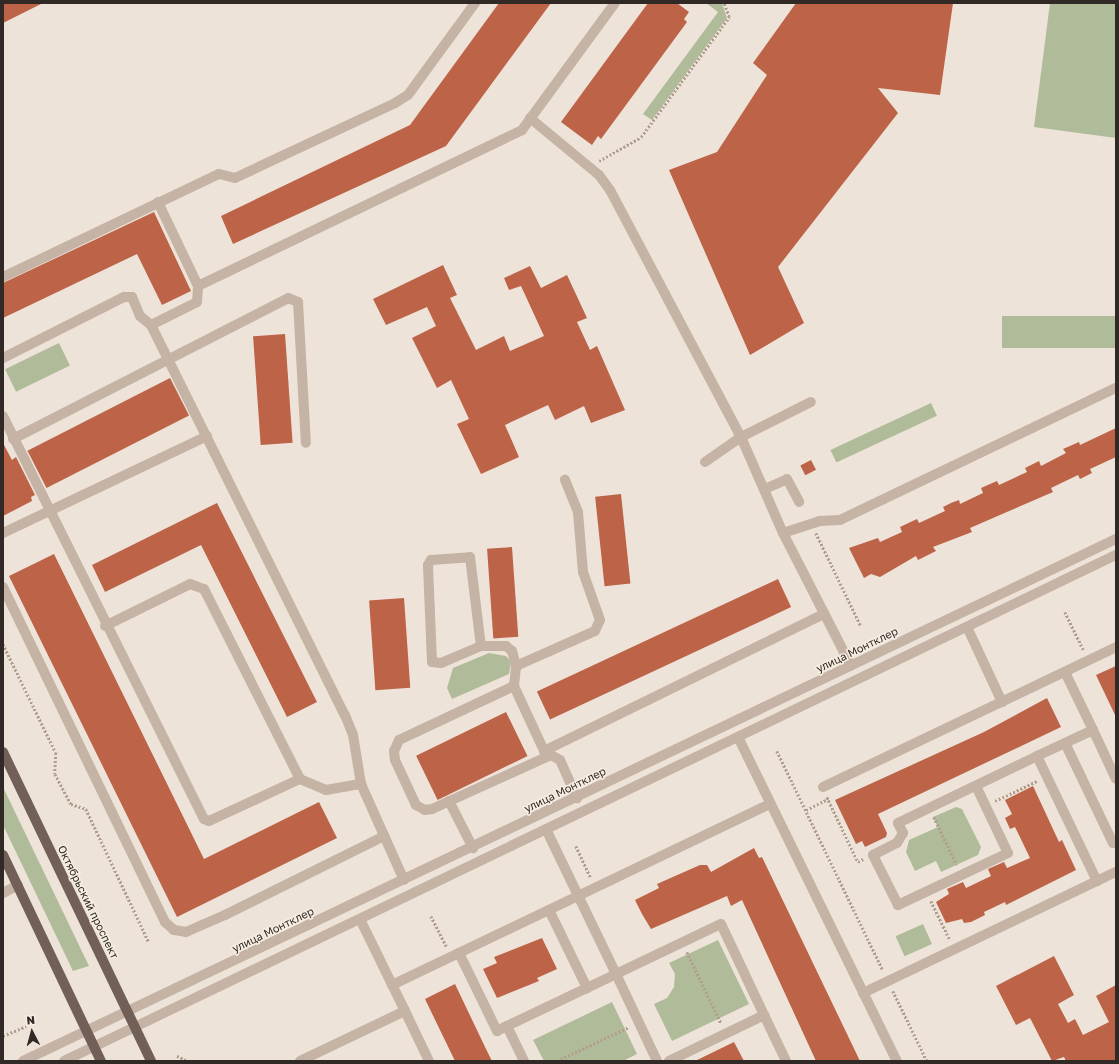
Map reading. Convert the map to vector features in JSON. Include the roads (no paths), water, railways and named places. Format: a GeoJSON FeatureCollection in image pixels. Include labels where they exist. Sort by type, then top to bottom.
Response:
{"type":"FeatureCollection","features":[{"type":"Feature","properties":{"kind":"main road","name":"Октябрьский проспект"},"geometry":{"type":"LineString","coordinates":[[3,752],[151,1061]]}},
{"type":"Feature","properties":{"kind":"main road"},"geometry":{"type":"LineString","coordinates":[[3,855],[101,1061]]}},
{"type":"Feature","properties":{"kind":"street"},"geometry":{"type":"LineString","coordinates":[[3,278],[158,202],[219,174],[235,178],[408,95],[475,3]]}},
{"type":"Feature","properties":{"kind":"street"},"geometry":{"type":"LineString","coordinates":[[198,286],[522,130],[615,3]]}},
{"type":"Feature","properties":{"kind":"street"},"geometry":{"type":"LineString","coordinates":[[530,118],[589,167],[610,190],[741,437],[783,533],[851,666]]}},
{"type":"Feature","properties":{"kind":"street"},"geometry":{"type":"LineString","coordinates":[[151,325],[197,302],[198,286],[158,202]]}},
{"type":"Feature","properties":{"kind":"street"},"geometry":{"type":"LineString","coordinates":[[3,358],[124,297],[132,297],[140,316],[151,325],[168,358],[345,715],[353,735],[361,784],[404,880]]}},
{"type":"Feature","properties":{"kind":"street"},"geometry":{"type":"LineString","coordinates":[[14,439],[168,358],[293,298],[298,302],[306,442]]}},
{"type":"Feature","properties":{"kind":"street"},"geometry":{"type":"LineString","coordinates":[[783,533],[811,524],[840,520],[1116,388]]}},
{"type":"Feature","properties":{"kind":"street"},"geometry":{"type":"LineString","coordinates":[[705,462],[741,437],[811,402]]}},
{"type":"Feature","properties":{"kind":"street"},"geometry":{"type":"LineString","coordinates":[[3,416],[48,512],[204,819],[209,821],[300,778]]}},
{"type":"Feature","properties":{"kind":"street"},"geometry":{"type":"LineString","coordinates":[[3,532],[207,436]]}},
{"type":"Feature","properties":{"kind":"street"},"geometry":{"type":"LineString","coordinates":[[765,489],[787,479],[798,502]]}},
{"type":"Feature","properties":{"kind":"street"},"geometry":{"type":"LineString","coordinates":[[516,666],[595,632],[600,624],[600,614],[582,567],[578,512],[565,480]]}},
{"type":"Feature","properties":{"kind":"street","name":"улица Монтклер"},"geometry":{"type":"LineString","coordinates":[[23,1061],[473,848],[1116,538]]}},
{"type":"Feature","properties":{"kind":"street"},"geometry":{"type":"LineString","coordinates":[[64,1061],[136,1028],[1116,554]]}},
{"type":"Feature","properties":{"kind":"street"},"geometry":{"type":"LineString","coordinates":[[481,646],[470,558],[431,560],[428,565],[432,662],[441,663],[481,646],[506,646],[512,651],[516,666],[514,686],[546,753],[560,760],[577,798]]}},
{"type":"Feature","properties":{"kind":"street"},"geometry":{"type":"LineString","coordinates":[[105,626],[190,584],[204,589],[300,778],[326,790],[361,784]]}},
{"type":"Feature","properties":{"kind":"street"},"geometry":{"type":"LineString","coordinates":[[3,587],[165,922],[174,930],[186,932],[225,915],[384,836]]}},
{"type":"Feature","properties":{"kind":"street"},"geometry":{"type":"LineString","coordinates":[[514,686],[399,740],[395,746],[395,760],[416,805],[425,810],[449,801],[824,614]]}},
{"type":"Feature","properties":{"kind":"street"},"geometry":{"type":"LineString","coordinates":[[967,627],[1002,702]]}},
{"type":"Feature","properties":{"kind":"street"},"geometry":{"type":"LineString","coordinates":[[823,787],[1116,647]]}},
{"type":"Feature","properties":{"kind":"street"},"geometry":{"type":"LineString","coordinates":[[1065,672],[1116,778]]}},
{"type":"Feature","properties":{"kind":"street"},"geometry":{"type":"LineString","coordinates":[[976,786],[1008,852],[898,905],[873,855],[897,843],[903,832],[898,823],[1093,730]]}},
{"type":"Feature","properties":{"kind":"street"},"geometry":{"type":"LineString","coordinates":[[738,737],[897,1061]]}},
{"type":"Feature","properties":{"kind":"street"},"geometry":{"type":"LineString","coordinates":[[1065,743],[1113,843],[1116,842]]}},
{"type":"Feature","properties":{"kind":"street"},"geometry":{"type":"LineString","coordinates":[[1037,756],[1097,881]]}},
{"type":"Feature","properties":{"kind":"street"},"geometry":{"type":"LineString","coordinates":[[449,801],[473,848]]}},
{"type":"Feature","properties":{"kind":"street"},"geometry":{"type":"LineString","coordinates":[[392,985],[770,804]]}},
{"type":"Feature","properties":{"kind":"street"},"geometry":{"type":"LineString","coordinates":[[546,829],[657,1061]]}},
{"type":"Feature","properties":{"kind":"street"},"geometry":{"type":"LineString","coordinates":[[863,993],[1116,872]]}},
{"type":"Feature","properties":{"kind":"street"},"geometry":{"type":"LineString","coordinates":[[3,893],[18,885]]}},
{"type":"Feature","properties":{"kind":"street"},"geometry":{"type":"LineString","coordinates":[[549,910],[587,988]]}},
{"type":"Feature","properties":{"kind":"street"},"geometry":{"type":"LineString","coordinates":[[360,919],[429,1061]]}},
{"type":"Feature","properties":{"kind":"street"},"geometry":{"type":"LineString","coordinates":[[455,955],[497,1031],[721,924],[786,1061]]}},
{"type":"Feature","properties":{"kind":"street"},"geometry":{"type":"LineString","coordinates":[[300,1061],[405,1011]]}},
{"type":"Feature","properties":{"kind":"street"},"geometry":{"type":"LineString","coordinates":[[669,1061],[764,1015]]}},
{"type":"Feature","properties":{"kind":"street"},"geometry":{"type":"LineString","coordinates":[[507,1026],[524,1061]]}}]}
